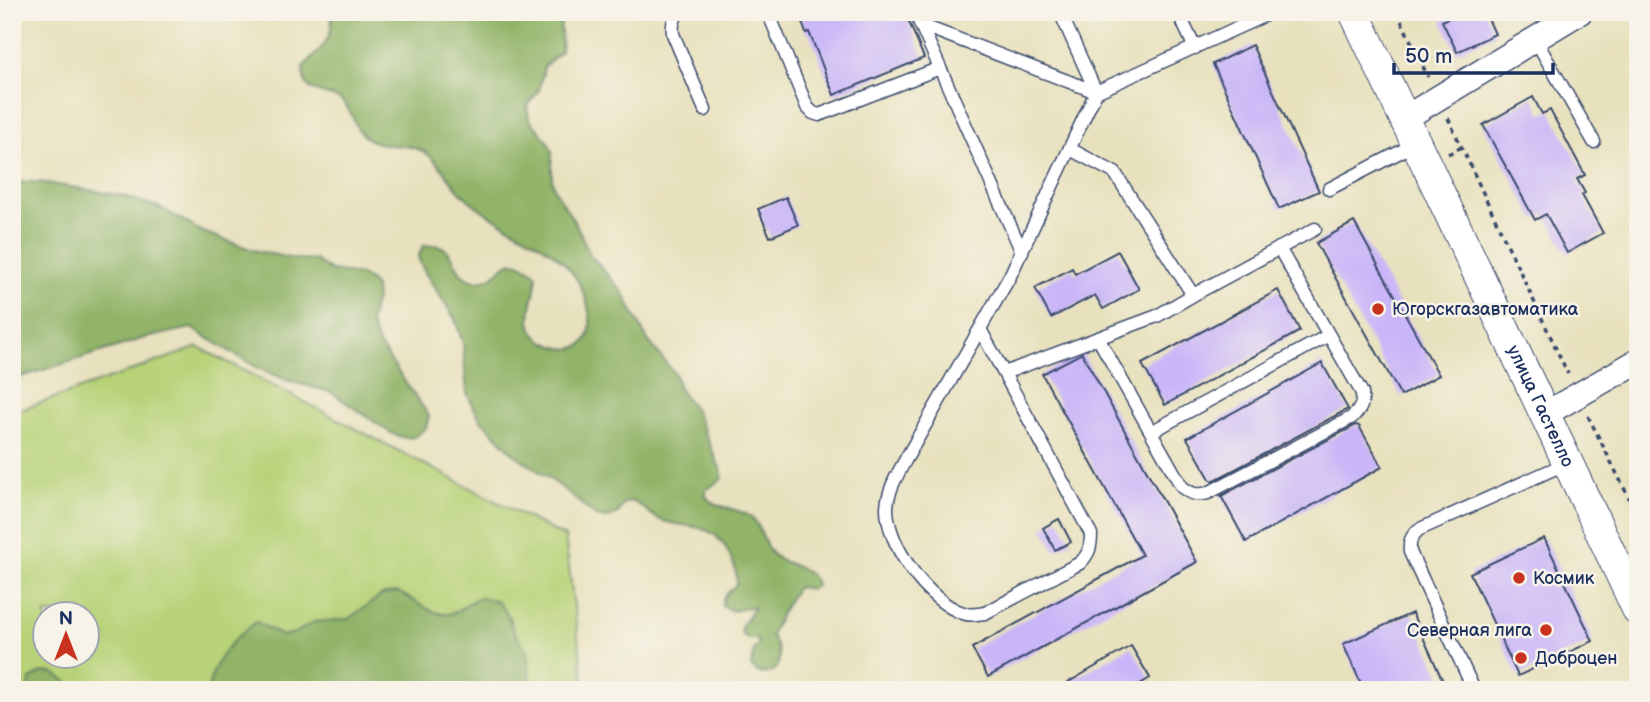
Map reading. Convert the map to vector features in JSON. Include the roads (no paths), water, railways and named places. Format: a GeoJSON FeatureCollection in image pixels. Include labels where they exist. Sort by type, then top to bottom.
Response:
{"type":"FeatureCollection","features":[{"type":"Feature","properties":{"kind":"street","name":"улица Гастелло"},"geometry":{"type":"LineString","coordinates":[[1354,12],[1638,611]]}},
{"type":"Feature","properties":{"kind":"street"},"geometry":{"type":"LineString","coordinates":[[1411,130],[1438,97],[1580,12]]}},
{"type":"Feature","properties":{"kind":"street"},"geometry":{"type":"LineString","coordinates":[[1545,414],[1638,361]]}},
{"type":"Feature","properties":{"kind":"lane"},"geometry":{"type":"LineString","coordinates":[[680,12],[672,26],[673,34],[705,110]]}},
{"type":"Feature","properties":{"kind":"lane"},"geometry":{"type":"LineString","coordinates":[[768,12],[807,107],[819,115],[830,113],[940,68]]}},
{"type":"Feature","properties":{"kind":"lane"},"geometry":{"type":"LineString","coordinates":[[915,12],[1022,252]]}},
{"type":"Feature","properties":{"kind":"lane"},"geometry":{"type":"LineString","coordinates":[[1060,12],[1096,93]]}},
{"type":"Feature","properties":{"kind":"lane"},"geometry":{"type":"LineString","coordinates":[[1178,12],[1195,48]]}},
{"type":"Feature","properties":{"kind":"lane"},"geometry":{"type":"LineString","coordinates":[[980,329],[1091,534],[1091,544],[1088,554],[1080,563],[985,613],[973,615],[946,605],[909,568],[889,526],[887,506],[892,485],[1022,252],[1096,93],[1272,12]]}},
{"type":"Feature","properties":{"kind":"lane"},"geometry":{"type":"LineString","coordinates":[[921,25],[1096,93]]}},
{"type":"Feature","properties":{"kind":"lane"},"geometry":{"type":"LineString","coordinates":[[1535,39],[1594,142]]}},
{"type":"Feature","properties":{"kind":"lane"},"geometry":{"type":"LineString","coordinates":[[1329,189],[1411,130]]}},
{"type":"Feature","properties":{"kind":"lane"},"geometry":{"type":"LineString","coordinates":[[1070,149],[1115,173],[1193,295]]}},
{"type":"Feature","properties":{"kind":"lane"},"geometry":{"type":"LineString","coordinates":[[1004,373],[1157,316],[1315,229]]}},
{"type":"Feature","properties":{"kind":"lane"},"geometry":{"type":"LineString","coordinates":[[1098,338],[1182,487],[1190,493],[1208,494],[1351,418],[1359,412],[1363,402],[1362,393],[1279,248]]}},
{"type":"Feature","properties":{"kind":"lane"},"geometry":{"type":"LineString","coordinates":[[1151,432],[1329,335]]}},
{"type":"Feature","properties":{"kind":"lane"},"geometry":{"type":"LineString","coordinates":[[1474,690],[1410,552],[1412,536],[1418,530],[1567,463]]}},
{"type":"Feature","properties":{"kind":"lane"},"geometry":{"type":"LineString","coordinates":[[1633,690],[1638,687]]}},
{"type":"Feature","properties":{"kind":"place","name":"Югорскгазавтоматика"},"geometry":{"type":"Point","coordinates":[1378,309]}},
{"type":"Feature","properties":{"kind":"place","name":"Космик"},"geometry":{"type":"Point","coordinates":[1519,578]}},
{"type":"Feature","properties":{"kind":"place","name":"Северная лига"},"geometry":{"type":"Point","coordinates":[1546,630]}},
{"type":"Feature","properties":{"kind":"place","name":"Доброцен"},"geometry":{"type":"Point","coordinates":[1521,658]}}]}
